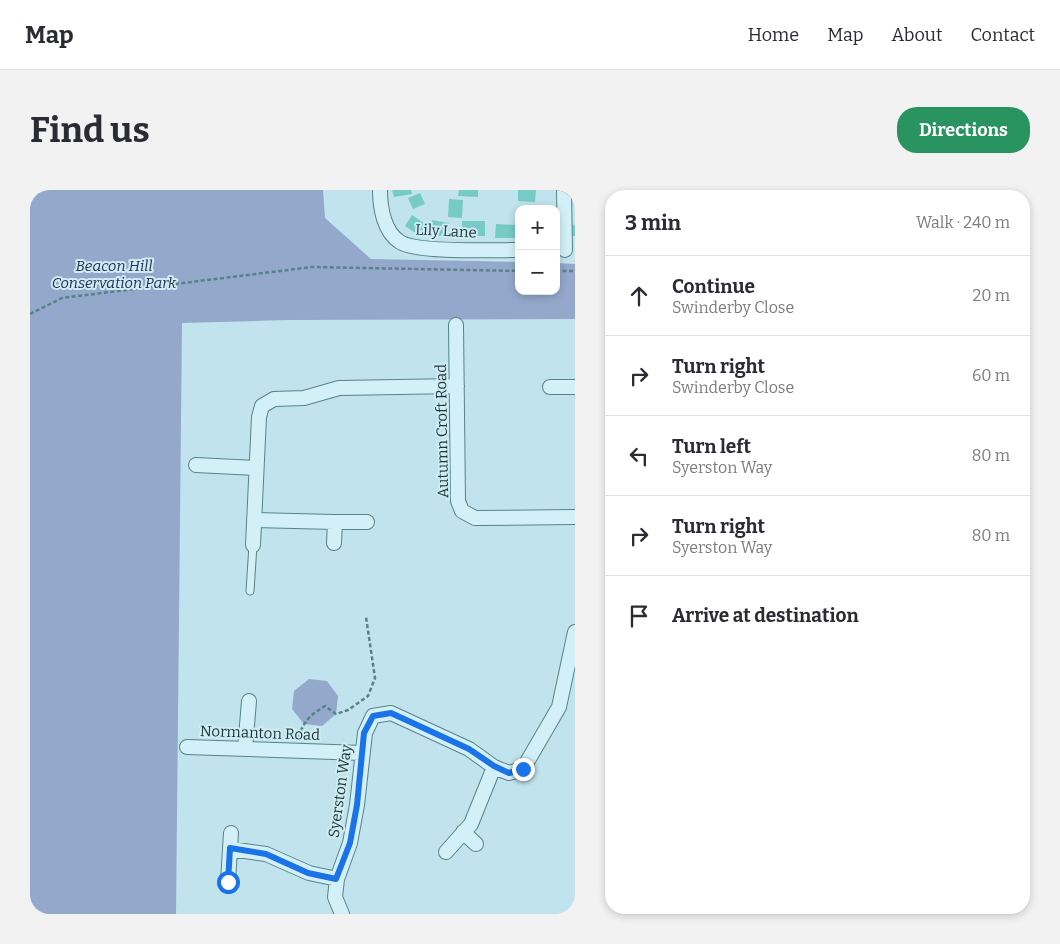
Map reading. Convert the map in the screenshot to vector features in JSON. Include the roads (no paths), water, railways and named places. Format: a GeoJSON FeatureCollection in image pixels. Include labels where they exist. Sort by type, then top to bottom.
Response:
{"type":"FeatureCollection","features":[{"type":"Feature","properties":{"kind":"street","name":"Lily Lane"},"geometry":{"type":"LineString","coordinates":[[380,190],[386,226],[399,242],[416,248],[515,250]]}},
{"type":"Feature","properties":{"kind":"street"},"geometry":{"type":"LineString","coordinates":[[564,190],[565,250]]}},
{"type":"Feature","properties":{"kind":"street","name":"Autumn Croft Road"},"geometry":{"type":"LineString","coordinates":[[456,325],[458,501],[462,511],[475,518],[575,517]]}},
{"type":"Feature","properties":{"kind":"street"},"geometry":{"type":"LineString","coordinates":[[253,545],[259,417],[262,406],[274,399],[304,398],[340,388],[457,386]]}},
{"type":"Feature","properties":{"kind":"street"},"geometry":{"type":"LineString","coordinates":[[550,387],[575,387]]}},
{"type":"Feature","properties":{"kind":"street"},"geometry":{"type":"LineString","coordinates":[[196,465],[256,468]]}},
{"type":"Feature","properties":{"kind":"street"},"geometry":{"type":"LineString","coordinates":[[254,520],[367,522]]}},
{"type":"Feature","properties":{"kind":"street"},"geometry":{"type":"LineString","coordinates":[[334,543],[335,522]]}},
{"type":"Feature","properties":{"kind":"street","name":"Syerston Way"},"geometry":{"type":"LineString","coordinates":[[342,914],[335,897],[336,879],[350,843],[357,805],[364,733],[373,716],[391,713],[469,749],[494,766],[509,773],[523,769],[559,707],[575,632]]}},
{"type":"Feature","properties":{"kind":"street"},"geometry":{"type":"LineString","coordinates":[[245,749],[249,702]]}},
{"type":"Feature","properties":{"kind":"street","name":"Normanton Road"},"geometry":{"type":"LineString","coordinates":[[187,747],[362,753]]}},
{"type":"Feature","properties":{"kind":"street"},"geometry":{"type":"LineString","coordinates":[[446,852],[471,824],[494,766]]}},
{"type":"Feature","properties":{"kind":"street"},"geometry":{"type":"LineString","coordinates":[[463,832],[476,844]]}},
{"type":"Feature","properties":{"kind":"street"},"geometry":{"type":"LineString","coordinates":[[228,882],[231,833]]}},
{"type":"Feature","properties":{"kind":"street"},"geometry":{"type":"LineString","coordinates":[[230,848],[266,854],[308,873],[336,879]]}},
{"type":"Feature","properties":{"kind":"lane"},"geometry":{"type":"LineString","coordinates":[[250,590],[253,545]]}},
{"type":"Feature","properties":{"kind":"park label","name":"Beacon Hill Conservation Park"},"geometry":{"type":"Point","coordinates":[114,274]}}]}
